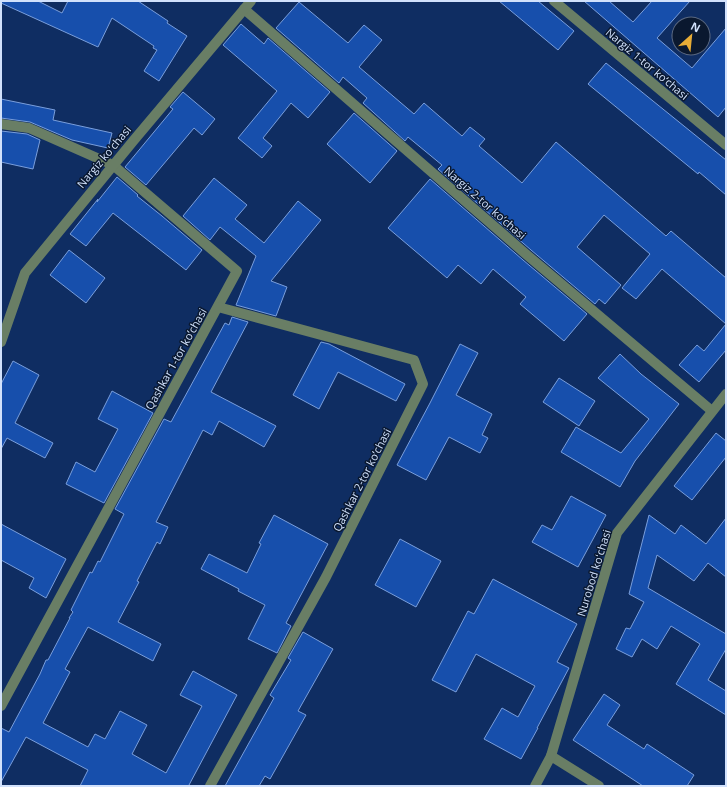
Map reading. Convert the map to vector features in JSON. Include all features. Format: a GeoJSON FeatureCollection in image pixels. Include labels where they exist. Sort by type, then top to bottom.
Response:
{"type":"FeatureCollection","features":[{"type":"Feature","properties":{"kind":"street","name":"Nargiz koʻchasi"},"geometry":{"type":"LineString","coordinates":[[1,342],[25,273],[113,165],[251,1]]}},
{"type":"Feature","properties":{"kind":"street","name":"Nargiz 1-tor ko‘chasi"},"geometry":{"type":"LineString","coordinates":[[554,1],[726,145]]}},
{"type":"Feature","properties":{"kind":"street","name":"Nargiz 2-tor ko‘chasi"},"geometry":{"type":"LineString","coordinates":[[244,9],[527,255],[712,412]]}},
{"type":"Feature","properties":{"kind":"street","name":"Qashkar 1-tor koʼchasi"},"geometry":{"type":"LineString","coordinates":[[1,124],[29,128],[113,165],[237,272],[1,706]]}},
{"type":"Feature","properties":{"kind":"street","name":"Qashkar 2-tor koʼchasi"},"geometry":{"type":"LineString","coordinates":[[210,786],[326,578],[423,384],[414,360],[218,307]]}},
{"type":"Feature","properties":{"kind":"street","name":"Nurobod koʻchasi"},"geometry":{"type":"LineString","coordinates":[[535,786],[552,756],[617,533],[726,394]]}},
{"type":"Feature","properties":{"kind":"street"},"geometry":{"type":"LineString","coordinates":[[552,756],[598,786]]}},
{"type":"Feature","properties":{"kind":"building"},"geometry":{"type":"Polygon","coordinates":[[[1,1],[38,1],[62,13],[68,1],[138,1],[187,36],[159,81],[144,71],[157,50],[153,48],[154,46],[112,18],[98,47],[1,3],[1,1]]]}},
{"type":"Feature","properties":{"kind":"building"},"geometry":{"type":"Polygon","coordinates":[[[499,1],[538,1],[574,31],[558,50],[499,1]]]}},
{"type":"Feature","properties":{"kind":"building"},"geometry":{"type":"Polygon","coordinates":[[[584,1],[609,1],[633,22],[652,1],[690,1],[677,16],[671,16],[671,22],[657,38],[671,50],[671,56],[678,56],[692,68],[702,56],[711,56],[711,46],[726,28],[726,107],[718,117],[584,1]]]}},
{"type":"Feature","properties":{"kind":"building"},"geometry":{"type":"Polygon","coordinates":[[[299,2],[348,43],[364,25],[382,40],[359,67],[414,114],[424,103],[462,136],[470,127],[485,139],[479,146],[522,183],[556,142],[666,236],[671,231],[726,278],[726,324],[662,269],[636,299],[622,288],[650,254],[604,215],[577,247],[621,285],[605,304],[599,299],[595,304],[438,169],[442,165],[408,137],[405,141],[363,103],[367,98],[343,77],[339,83],[276,28],[299,2]]]}},
{"type":"Feature","properties":{"kind":"building"},"geometry":{"type":"Polygon","coordinates":[[[241,24],[264,44],[268,38],[330,92],[308,118],[291,103],[263,138],[272,146],[262,158],[238,138],[277,91],[223,45],[241,24]]]}},
{"type":"Feature","properties":{"kind":"building"},"geometry":{"type":"Polygon","coordinates":[[[606,63],[726,160],[726,195],[588,84],[606,63]]]}},
{"type":"Feature","properties":{"kind":"building"},"geometry":{"type":"Polygon","coordinates":[[[183,92],[215,119],[202,135],[194,128],[146,185],[125,167],[173,109],[170,107],[183,92]]]}},
{"type":"Feature","properties":{"kind":"building"},"geometry":{"type":"Polygon","coordinates":[[[1,99],[55,110],[53,120],[112,133],[108,148],[72,140],[30,122],[1,118],[1,99]]]}},
{"type":"Feature","properties":{"kind":"building"},"geometry":{"type":"Polygon","coordinates":[[[354,113],[397,151],[370,183],[327,144],[354,113]]]}},
{"type":"Feature","properties":{"kind":"building"},"geometry":{"type":"Polygon","coordinates":[[[1,131],[27,134],[40,140],[33,169],[1,162],[1,131]]]}},
{"type":"Feature","properties":{"kind":"building"},"geometry":{"type":"Polygon","coordinates":[[[117,177],[138,195],[137,196],[202,250],[186,270],[113,213],[86,246],[70,234],[117,177]]]}},
{"type":"Feature","properties":{"kind":"building"},"geometry":{"type":"Polygon","coordinates":[[[214,178],[247,205],[235,219],[264,243],[298,201],[321,220],[271,281],[287,287],[276,316],[236,305],[256,256],[220,227],[210,240],[183,216],[214,178]]]}},
{"type":"Feature","properties":{"kind":"building"},"geometry":{"type":"Polygon","coordinates":[[[430,179],[587,314],[564,341],[520,304],[526,297],[493,269],[481,284],[458,265],[447,278],[388,228],[430,179]]]}},
{"type":"Feature","properties":{"kind":"building"},"geometry":{"type":"Polygon","coordinates":[[[69,250],[105,278],[86,303],[50,275],[69,250]]]}},
{"type":"Feature","properties":{"kind":"building"},"geometry":{"type":"Polygon","coordinates":[[[232,317],[248,322],[211,392],[276,426],[264,447],[219,421],[212,435],[203,430],[156,522],[168,527],[160,544],[157,542],[137,581],[139,582],[118,622],[161,644],[153,661],[88,627],[65,669],[70,672],[43,723],[88,747],[95,734],[105,739],[120,711],[147,725],[132,754],[166,773],[202,706],[180,695],[193,671],[237,695],[189,785],[192,786],[80,786],[88,770],[26,737],[1,782],[1,728],[9,732],[46,660],[48,660],[70,618],[73,612],[71,610],[90,572],[92,573],[98,561],[100,562],[124,514],[115,509],[164,419],[171,422],[225,323],[229,325],[232,317]]]}},
{"type":"Feature","properties":{"kind":"building"},"geometry":{"type":"Polygon","coordinates":[[[726,324],[726,350],[699,382],[679,365],[697,345],[704,351],[726,324]]]}},
{"type":"Feature","properties":{"kind":"building"},"geometry":{"type":"Polygon","coordinates":[[[321,342],[329,344],[405,384],[396,401],[338,372],[319,409],[293,395],[321,342]]]}},
{"type":"Feature","properties":{"kind":"building"},"geometry":{"type":"Polygon","coordinates":[[[460,344],[478,353],[456,395],[492,414],[482,435],[488,438],[480,453],[449,437],[426,480],[397,465],[460,344]]]}},
{"type":"Feature","properties":{"kind":"building"},"geometry":{"type":"Polygon","coordinates":[[[620,354],[641,374],[679,404],[635,461],[620,487],[561,452],[576,427],[621,453],[649,419],[598,378],[620,354]]]}},
{"type":"Feature","properties":{"kind":"building"},"geometry":{"type":"Polygon","coordinates":[[[13,361],[39,375],[15,423],[53,443],[45,458],[7,438],[1,449],[1,384],[13,361]]]}},
{"type":"Feature","properties":{"kind":"building"},"geometry":{"type":"Polygon","coordinates":[[[559,378],[595,401],[579,426],[543,402],[559,378]]]}},
{"type":"Feature","properties":{"kind":"building"},"geometry":{"type":"Polygon","coordinates":[[[112,391],[153,413],[104,503],[66,484],[76,462],[95,472],[118,429],[98,419],[112,391]]]}},
{"type":"Feature","properties":{"kind":"building"},"geometry":{"type":"Polygon","coordinates":[[[716,433],[726,441],[726,457],[692,500],[674,486],[716,433]]]}},
{"type":"Feature","properties":{"kind":"building"},"geometry":{"type":"Polygon","coordinates":[[[571,496],[606,515],[578,567],[532,542],[542,525],[552,530],[571,496]]]}},
{"type":"Feature","properties":{"kind":"building"},"geometry":{"type":"Polygon","coordinates":[[[274,515],[328,544],[286,623],[291,626],[277,653],[248,639],[265,605],[201,569],[209,554],[247,573],[261,544],[259,543],[274,515]]]}},
{"type":"Feature","properties":{"kind":"building"},"geometry":{"type":"Polygon","coordinates":[[[649,515],[675,534],[681,525],[706,544],[726,518],[726,577],[708,563],[694,581],[657,555],[648,588],[726,634],[726,649],[708,680],[726,691],[726,715],[676,684],[700,644],[671,626],[657,649],[642,639],[632,657],[616,649],[626,628],[630,629],[644,602],[629,594],[649,515]]]}},
{"type":"Feature","properties":{"kind":"building"},"geometry":{"type":"Polygon","coordinates":[[[1,524],[66,559],[46,598],[29,588],[34,578],[1,560],[1,524]]]}},
{"type":"Feature","properties":{"kind":"building"},"geometry":{"type":"Polygon","coordinates":[[[400,539],[441,561],[416,607],[375,585],[400,539]]]}},
{"type":"Feature","properties":{"kind":"building"},"geometry":{"type":"Polygon","coordinates":[[[493,579],[577,624],[557,662],[569,668],[521,759],[484,739],[502,708],[518,717],[535,686],[476,654],[456,692],[432,680],[468,611],[474,614],[493,579]]]}},
{"type":"Feature","properties":{"kind":"building"},"geometry":{"type":"Polygon","coordinates":[[[303,632],[333,649],[298,711],[306,715],[270,779],[265,776],[259,786],[225,786],[274,698],[270,695],[291,660],[288,658],[303,632]]]}},
{"type":"Feature","properties":{"kind":"building"},"geometry":{"type":"Polygon","coordinates":[[[604,694],[620,705],[607,725],[644,749],[647,744],[694,775],[687,786],[643,786],[573,740],[604,694]]]}}]}
